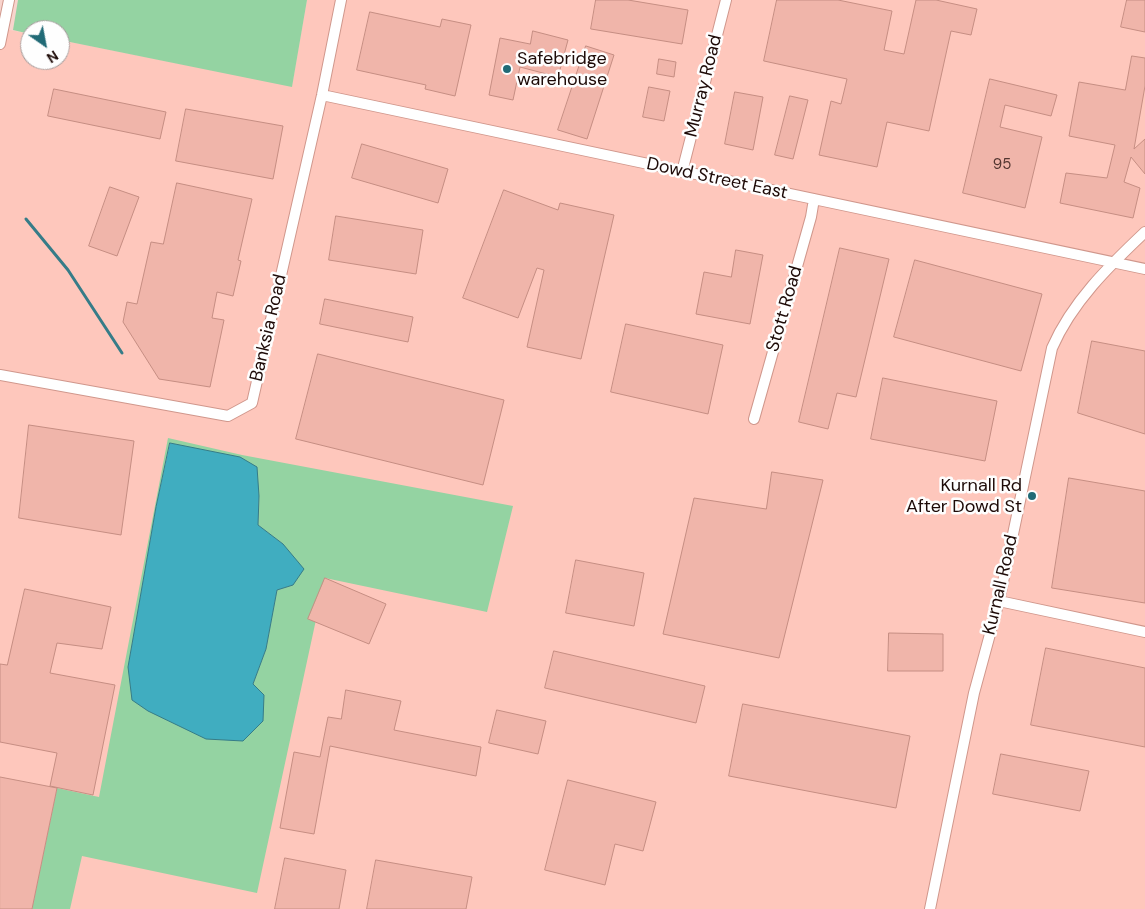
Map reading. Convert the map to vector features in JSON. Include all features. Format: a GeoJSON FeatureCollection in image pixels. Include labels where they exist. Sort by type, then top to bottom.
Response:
{"type":"FeatureCollection","features":[{"type":"Feature","properties":{"kind":"street"},"geometry":{"type":"LineString","coordinates":[[0,44],[9,0]]}},
{"type":"Feature","properties":{"kind":"street","name":"Banksia Road"},"geometry":{"type":"LineString","coordinates":[[0,375],[228,416],[252,403],[322,95],[341,0]]}},
{"type":"Feature","properties":{"kind":"street","name":"Murray Road"},"geometry":{"type":"LineString","coordinates":[[682,172],[726,0]]}},
{"type":"Feature","properties":{"kind":"street","name":"Dowd Street East"},"geometry":{"type":"LineString","coordinates":[[322,95],[1145,269]]}},
{"type":"Feature","properties":{"kind":"street","name":"Stott Road"},"geometry":{"type":"LineString","coordinates":[[754,419],[811,217],[814,199]]}},
{"type":"Feature","properties":{"kind":"street","name":"Kurnall Road"},"geometry":{"type":"LineString","coordinates":[[930,909],[974,693],[999,601],[1052,348],[1059,332],[1085,294],[1113,262],[1145,232]]}},
{"type":"Feature","properties":{"kind":"street"},"geometry":{"type":"LineString","coordinates":[[999,601],[1145,632]]}},
{"type":"Feature","properties":{"kind":"shaded area"},"geometry":{"type":"Polygon","coordinates":[[[307,0],[1145,0],[1145,909],[0,909],[0,28],[20,32],[20,70],[70,70],[70,42],[292,86],[307,0]]]}},
{"type":"Feature","properties":{"kind":"green space"},"geometry":{"type":"Polygon","coordinates":[[[18,0],[307,0],[292,87],[70,42],[70,20],[20,20],[20,32],[13,30],[18,0]]]}},
{"type":"Feature","properties":{"kind":"green space"},"geometry":{"type":"Polygon","coordinates":[[[168,438],[242,455],[513,506],[487,612],[325,578],[257,893],[82,856],[70,909],[32,909],[57,788],[99,797],[168,438]],[[170,443],[156,507],[128,667],[253,684],[266,649],[277,590],[293,585],[283,544],[258,525],[259,496],[196,449],[170,443]]]}},
{"type":"Feature","properties":{"kind":"water"},"geometry":{"type":"Polygon","coordinates":[[[170,443],[240,457],[257,467],[258,525],[283,544],[304,569],[293,585],[277,590],[266,649],[253,684],[264,695],[263,721],[243,741],[206,739],[148,711],[132,700],[128,667],[156,507],[170,443]]]}},
{"type":"Feature","properties":{"kind":"building"},"geometry":{"type":"Polygon","coordinates":[[[596,0],[628,0],[688,10],[682,44],[591,29],[596,0]]]}},
{"type":"Feature","properties":{"kind":"building"},"geometry":{"type":"Polygon","coordinates":[[[777,0],[838,0],[892,11],[884,50],[904,54],[916,0],[936,0],[977,9],[971,35],[951,31],[929,131],[887,122],[877,167],[819,155],[831,101],[841,104],[847,79],[764,61],[777,0]]]}},
{"type":"Feature","properties":{"kind":"building"},"geometry":{"type":"Polygon","coordinates":[[[1127,0],[1145,0],[1145,32],[1121,27],[1127,0]]]}},
{"type":"Feature","properties":{"kind":"building"},"geometry":{"type":"Polygon","coordinates":[[[370,12],[440,27],[442,19],[471,25],[455,96],[425,89],[426,85],[357,70],[370,12]]]}},
{"type":"Feature","properties":{"kind":"building"},"geometry":{"type":"Polygon","coordinates":[[[533,31],[568,40],[558,77],[520,67],[513,100],[489,95],[500,38],[530,44],[533,31]]]}},
{"type":"Feature","properties":{"kind":"building"},"geometry":{"type":"Polygon","coordinates":[[[586,46],[614,55],[587,139],[558,130],[586,46]]]}},
{"type":"Feature","properties":{"kind":"building"},"geometry":{"type":"Polygon","coordinates":[[[1132,56],[1145,58],[1145,86],[1134,149],[1145,139],[1145,174],[1131,157],[1124,182],[1140,188],[1133,218],[1060,203],[1066,173],[1107,178],[1115,145],[1069,136],[1079,82],[1125,90],[1132,56]]]}},
{"type":"Feature","properties":{"kind":"building"},"geometry":{"type":"Polygon","coordinates":[[[659,59],[676,62],[674,77],[657,74],[659,59]]]}},
{"type":"Feature","properties":{"kind":"building"},"geometry":{"type":"Polygon","coordinates":[[[990,79],[1057,95],[1051,116],[1005,105],[1000,127],[1042,137],[1025,208],[963,193],[990,79]]]}},
{"type":"Feature","properties":{"kind":"building"},"geometry":{"type":"Polygon","coordinates":[[[649,87],[670,91],[664,121],[643,117],[649,87]]]}},
{"type":"Feature","properties":{"kind":"building"},"geometry":{"type":"Polygon","coordinates":[[[54,89],[166,112],[160,139],[48,116],[54,89]]]}},
{"type":"Feature","properties":{"kind":"building"},"geometry":{"type":"Polygon","coordinates":[[[735,92],[763,97],[753,150],[725,144],[735,92]]]}},
{"type":"Feature","properties":{"kind":"building"},"geometry":{"type":"Polygon","coordinates":[[[790,96],[808,100],[793,159],[775,155],[790,96]]]}},
{"type":"Feature","properties":{"kind":"building"},"geometry":{"type":"Polygon","coordinates":[[[186,109],[283,126],[273,179],[176,161],[186,109]]]}},
{"type":"Feature","properties":{"kind":"building"},"geometry":{"type":"Polygon","coordinates":[[[362,144],[448,169],[438,203],[352,178],[362,144]]]}},
{"type":"Feature","properties":{"kind":"building"},"geometry":{"type":"Polygon","coordinates":[[[177,183],[252,199],[238,260],[241,261],[233,296],[217,292],[212,318],[224,320],[210,387],[159,379],[123,322],[127,302],[137,304],[151,242],[163,244],[177,183]]]}},
{"type":"Feature","properties":{"kind":"building"},"geometry":{"type":"Polygon","coordinates":[[[110,187],[139,197],[117,256],[89,246],[110,187]]]}},
{"type":"Feature","properties":{"kind":"building"},"geometry":{"type":"Polygon","coordinates":[[[504,190],[558,210],[560,203],[614,215],[581,359],[527,347],[544,270],[537,268],[518,318],[463,298],[504,190]]]}},
{"type":"Feature","properties":{"kind":"building"},"geometry":{"type":"Polygon","coordinates":[[[336,216],[423,230],[416,274],[329,260],[336,216]]]}},
{"type":"Feature","properties":{"kind":"building"},"geometry":{"type":"Polygon","coordinates":[[[840,248],[889,259],[856,397],[837,393],[828,429],[799,422],[840,248]]]}},
{"type":"Feature","properties":{"kind":"building"},"geometry":{"type":"Polygon","coordinates":[[[736,250],[763,255],[750,324],[696,314],[704,272],[731,277],[736,250]]]}},
{"type":"Feature","properties":{"kind":"building"},"geometry":{"type":"Polygon","coordinates":[[[915,260],[1042,294],[1021,371],[894,337],[915,260]]]}},
{"type":"Feature","properties":{"kind":"building"},"geometry":{"type":"Polygon","coordinates":[[[325,299],[413,317],[408,342],[320,324],[325,299]]]}},
{"type":"Feature","properties":{"kind":"building"},"geometry":{"type":"Polygon","coordinates":[[[626,324],[723,345],[708,414],[611,392],[626,324]]]}},
{"type":"Feature","properties":{"kind":"building"},"geometry":{"type":"Polygon","coordinates":[[[1092,341],[1145,351],[1145,434],[1078,413],[1092,341]]]}},
{"type":"Feature","properties":{"kind":"building"},"geometry":{"type":"Polygon","coordinates":[[[318,354],[504,400],[483,485],[296,439],[318,354]]]}},
{"type":"Feature","properties":{"kind":"building"},"geometry":{"type":"Polygon","coordinates":[[[883,378],[997,401],[985,461],[871,439],[883,378]]]}},
{"type":"Feature","properties":{"kind":"building"},"geometry":{"type":"Polygon","coordinates":[[[29,425],[134,441],[121,535],[19,518],[29,425]]]}},
{"type":"Feature","properties":{"kind":"building"},"geometry":{"type":"Polygon","coordinates":[[[772,472],[823,480],[779,658],[663,634],[694,498],[766,509],[772,472]]]}},
{"type":"Feature","properties":{"kind":"building"},"geometry":{"type":"Polygon","coordinates":[[[1069,478],[1145,491],[1145,603],[1052,588],[1069,478]]]}},
{"type":"Feature","properties":{"kind":"building"},"geometry":{"type":"Polygon","coordinates":[[[576,560],[644,573],[634,626],[566,613],[576,560]]]}},
{"type":"Feature","properties":{"kind":"building"},"geometry":{"type":"Polygon","coordinates":[[[325,578],[386,604],[369,644],[308,619],[325,578]]]}},
{"type":"Feature","properties":{"kind":"building"},"geometry":{"type":"Polygon","coordinates":[[[25,589],[111,607],[102,649],[57,643],[50,673],[115,685],[93,795],[50,786],[57,753],[0,742],[0,664],[7,665],[25,589]]]}},
{"type":"Feature","properties":{"kind":"building"},"geometry":{"type":"Polygon","coordinates":[[[889,633],[943,634],[943,671],[888,671],[889,633]]]}},
{"type":"Feature","properties":{"kind":"building"},"geometry":{"type":"Polygon","coordinates":[[[1046,648],[1145,668],[1145,747],[1031,725],[1046,648]]]}},
{"type":"Feature","properties":{"kind":"building"},"geometry":{"type":"Polygon","coordinates":[[[554,651],[705,686],[696,723],[545,688],[554,651]]]}},
{"type":"Feature","properties":{"kind":"building"},"geometry":{"type":"Polygon","coordinates":[[[346,690],[401,701],[394,730],[481,747],[476,776],[330,746],[314,834],[280,828],[294,752],[320,757],[328,717],[341,719],[346,690]]]}},
{"type":"Feature","properties":{"kind":"building"},"geometry":{"type":"Polygon","coordinates":[[[743,704],[910,736],[896,808],[729,776],[743,704]]]}},
{"type":"Feature","properties":{"kind":"building"},"geometry":{"type":"Polygon","coordinates":[[[497,710],[546,721],[538,754],[489,743],[497,710]]]}},
{"type":"Feature","properties":{"kind":"building"},"geometry":{"type":"Polygon","coordinates":[[[1001,754],[1089,771],[1080,811],[993,794],[1001,754]]]}},
{"type":"Feature","properties":{"kind":"building"},"geometry":{"type":"Polygon","coordinates":[[[0,777],[57,788],[32,909],[0,909],[0,777]]]}},
{"type":"Feature","properties":{"kind":"building"},"geometry":{"type":"Polygon","coordinates":[[[568,780],[656,802],[643,851],[615,844],[605,885],[545,870],[568,780]]]}},
{"type":"Feature","properties":{"kind":"building"},"geometry":{"type":"Polygon","coordinates":[[[285,858],[346,870],[339,909],[275,909],[285,858]]]}},
{"type":"Feature","properties":{"kind":"building"},"geometry":{"type":"Polygon","coordinates":[[[376,860],[472,877],[466,909],[367,909],[376,860]]]}},
{"type":"Feature","properties":{"kind":"waterway"},"geometry":{"type":"LineString","coordinates":[[26,219],[68,270],[122,353]]}},
{"type":"Feature","properties":{"kind":"place","name":"Safebridge warehouse"},"geometry":{"type":"Point","coordinates":[507,69]}},
{"type":"Feature","properties":{"kind":"place","name":"Kurnall Rd After Dowd St"},"geometry":{"type":"Point","coordinates":[1032,496]}}]}
